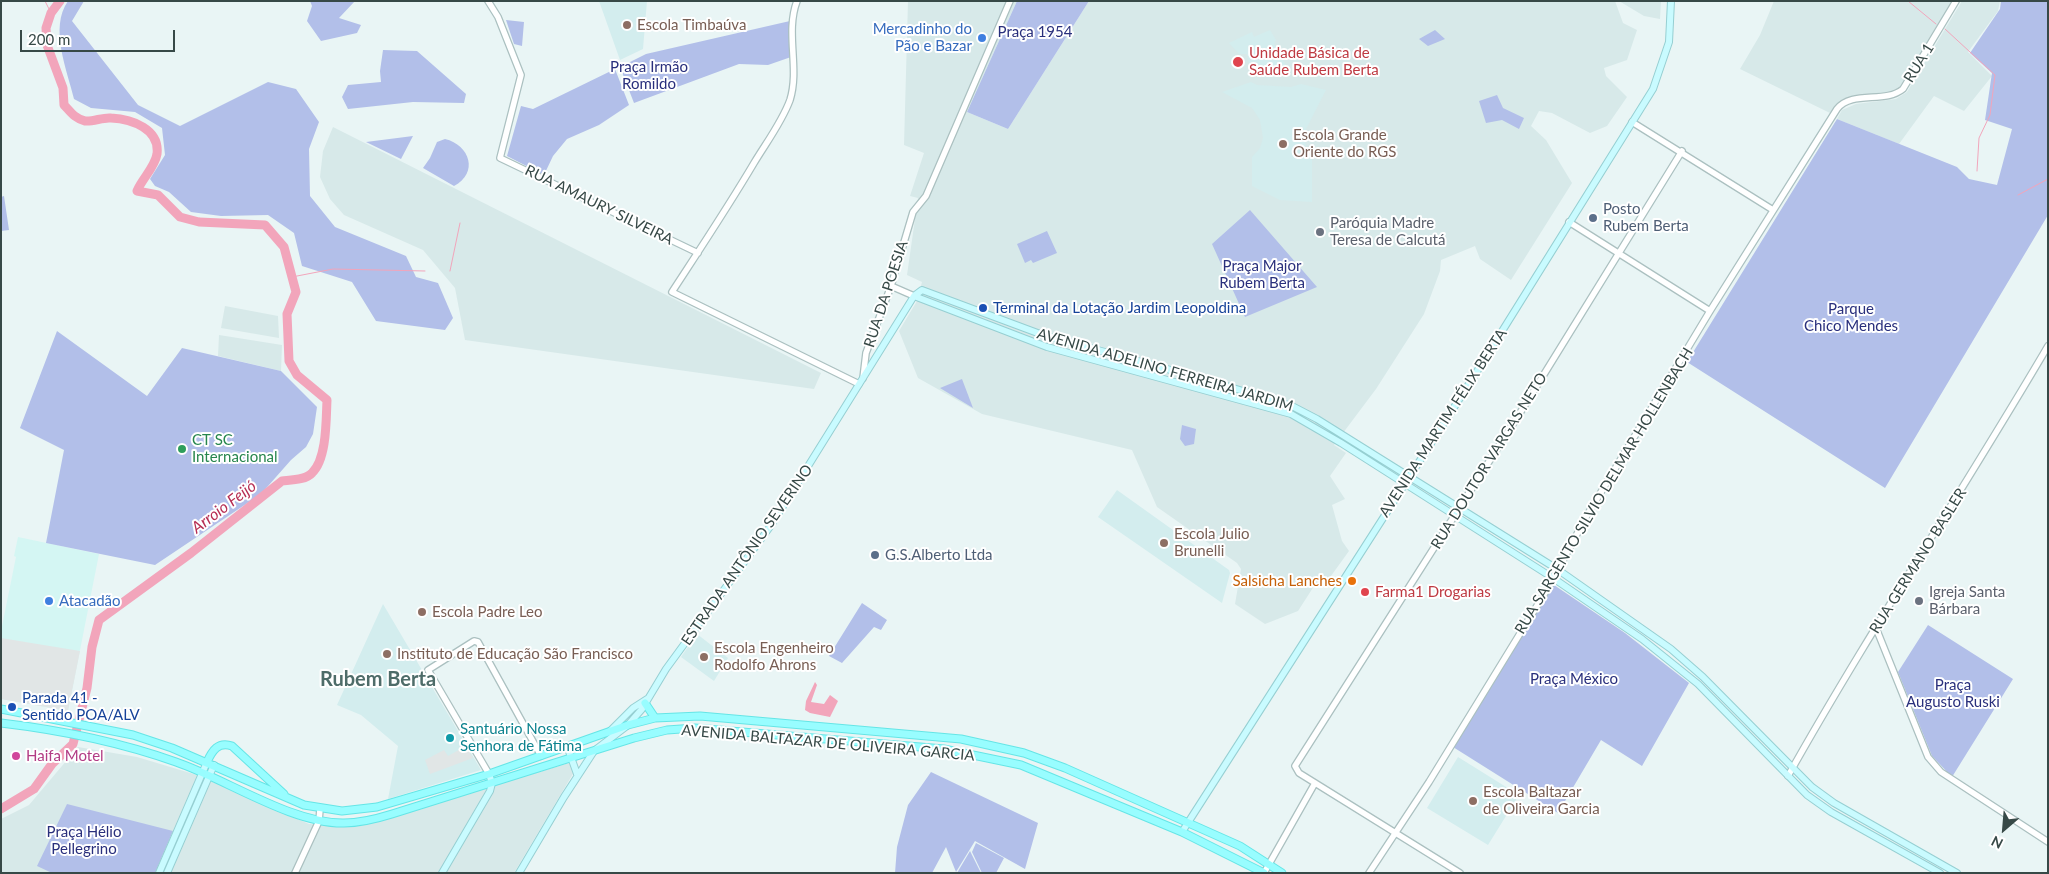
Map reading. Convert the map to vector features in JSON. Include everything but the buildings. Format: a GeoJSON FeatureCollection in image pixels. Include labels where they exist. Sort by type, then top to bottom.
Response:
{"type":"FeatureCollection","features":[{"type":"Feature","properties":{"kind":"main road","name":"AVENIDA MARTIM FÉLIX BERTA"},"geometry":{"type":"LineString","coordinates":[[1182,832],[1653,89],[1668,42],[1671,1]]}},
{"type":"Feature","properties":{"kind":"main road","name":"AVENIDA ADELINO FERREIRA JARDIM"},"geometry":{"type":"LineString","coordinates":[[1940,873],[1831,812],[1788,776],[1698,684],[1642,639],[1553,578],[1341,443],[1291,414],[1047,347],[914,296],[918,291],[926,290],[1043,334],[1191,375],[1298,409],[1347,436],[1557,570],[1671,649],[1703,677],[1792,768],[1834,803],[1957,873]]}},
{"type":"Feature","properties":{"kind":"main road","name":"ESTRADA ANTÔNIO SEVERINO"},"geometry":{"type":"LineString","coordinates":[[519,873],[578,774],[594,751],[628,725],[666,669],[772,524],[914,296]]}},
{"type":"Feature","properties":{"kind":"main road"},"geometry":{"type":"LineString","coordinates":[[1191,375],[1195,382],[1191,386]]}},
{"type":"Feature","properties":{"kind":"main road"},"geometry":{"type":"LineString","coordinates":[[1205,390],[1207,380]]}},
{"type":"Feature","properties":{"kind":"main road"},"geometry":{"type":"LineString","coordinates":[[1502,547],[1508,539]]}},
{"type":"Feature","properties":{"kind":"main road","name":"ESTRADA ANTÔNIO SEVERINO"},"geometry":{"type":"LineString","coordinates":[[608,732],[633,708],[646,701]]}},
{"type":"Feature","properties":{"kind":"main road"},"geometry":{"type":"LineString","coordinates":[[646,701],[655,718]]}},
{"type":"Feature","properties":{"kind":"main road","name":"AVENIDA BALTAZAR DE OLIVEIRA GARCIA"},"geometry":{"type":"LineString","coordinates":[[1,709],[134,735],[210,764],[287,798],[320,809],[342,812],[367,810],[489,774],[628,725],[655,718],[700,716],[961,739],[1024,753],[1065,768],[1188,822],[1268,862],[1282,873]]}},
{"type":"Feature","properties":{"kind":"main road"},"geometry":{"type":"LineString","coordinates":[[39,727],[43,717]]}},
{"type":"Feature","properties":{"kind":"main road","name":"AVENIDA BALTAZAR DE OLIVEIRA GARCIA"},"geometry":{"type":"LineString","coordinates":[[1,723],[39,727],[139,750],[206,774],[300,816],[319,821],[343,823],[370,820],[651,733],[695,728],[944,749],[1021,765],[1182,832],[1260,872]]}},
{"type":"Feature","properties":{"kind":"main road"},"geometry":{"type":"LineString","coordinates":[[167,873],[216,748],[224,745],[232,746],[287,798]]}},
{"type":"Feature","properties":{"kind":"main road"},"geometry":{"type":"LineString","coordinates":[[567,746],[578,774]]}},
{"type":"Feature","properties":{"kind":"main road"},"geometry":{"type":"LineString","coordinates":[[159,873],[206,774]]}},
{"type":"Feature","properties":{"kind":"main road"},"geometry":{"type":"LineString","coordinates":[[442,873],[490,791],[492,783],[489,774]]}},
{"type":"Feature","properties":{"kind":"street","name":"RUA AMAURY SILVEIRA"},"geometry":{"type":"LineString","coordinates":[[488,1],[498,17],[521,75],[500,158],[698,252]]}},
{"type":"Feature","properties":{"kind":"street"},"geometry":{"type":"LineString","coordinates":[[797,1],[792,18],[794,72],[790,100],[773,132],[672,292],[861,381]]}},
{"type":"Feature","properties":{"kind":"street","name":"RUA DA POESIA"},"geometry":{"type":"LineString","coordinates":[[861,381],[866,353],[891,286],[913,212],[926,196],[1010,1]]}},
{"type":"Feature","properties":{"kind":"street","name":"RUA 1"},"geometry":{"type":"LineString","coordinates":[[1837,109],[1845,102],[1895,94],[1903,89],[1956,1]]}},
{"type":"Feature","properties":{"kind":"street","name":"RUA SARGENTO SILVIO DELMAR HOLLENBACH"},"geometry":{"type":"LineString","coordinates":[[1369,873],[1397,834],[1553,578],[1586,517],[1710,311],[1837,109]]}},
{"type":"Feature","properties":{"kind":"street"},"geometry":{"type":"LineString","coordinates":[[1632,122],[1682,151],[1773,210]]}},
{"type":"Feature","properties":{"kind":"street","name":"RUA DOUTOR VARGAS NETO"},"geometry":{"type":"LineString","coordinates":[[1315,784],[1295,769],[1295,766],[1525,405],[1682,151]]}},
{"type":"Feature","properties":{"kind":"street"},"geometry":{"type":"LineString","coordinates":[[1569,222],[1710,311]]}},
{"type":"Feature","properties":{"kind":"street","name":"AVENIDA ADELINO FERREIRA JARDIM"},"geometry":{"type":"LineString","coordinates":[[891,286],[914,296]]}},
{"type":"Feature","properties":{"kind":"street","name":"RUA GERMANO BASLER"},"geometry":{"type":"LineString","coordinates":[[1788,776],[2048,346]]}},
{"type":"Feature","properties":{"kind":"street"},"geometry":{"type":"LineString","coordinates":[[1876,628],[1918,732],[1934,765],[1941,772],[2048,842]]}},
{"type":"Feature","properties":{"kind":"street"},"geometry":{"type":"LineString","coordinates":[[489,774],[428,670],[477,641],[541,756]]}},
{"type":"Feature","properties":{"kind":"street"},"geometry":{"type":"LineString","coordinates":[[1260,872],[1315,784],[1460,873]]}},
{"type":"Feature","properties":{"kind":"street"},"geometry":{"type":"LineString","coordinates":[[295,873],[319,821],[320,809]]}},
{"type":"Feature","properties":{"kind":"shaded area","name":"Escola Timbaúva"},"geometry":{"type":"Polygon","coordinates":[[[599,1],[647,1],[643,49],[620,60],[599,1]]]}},
{"type":"Feature","properties":{"kind":"shaded area"},"geometry":{"type":"Polygon","coordinates":[[[908,1],[1017,1],[967,112],[1008,129],[1089,1],[1615,1],[1623,23],[1637,30],[1627,60],[1604,68],[1606,76],[1627,97],[1607,126],[1590,133],[1552,113],[1539,111],[1531,126],[1546,140],[1572,183],[1511,280],[1480,259],[1475,246],[1441,260],[1440,271],[1424,314],[1376,389],[1334,445],[1346,453],[1330,476],[1345,499],[1332,505],[1342,541],[1349,551],[1323,587],[1316,583],[1298,611],[1265,624],[1235,604],[1241,569],[1237,563],[1157,507],[1132,450],[982,414],[918,378],[899,331],[917,301],[922,282],[907,275],[918,198],[910,196],[924,153],[904,145],[908,1]]]}},
{"type":"Feature","properties":{"kind":"shaded area"},"geometry":{"type":"Polygon","coordinates":[[[1619,1],[1661,1],[1660,19],[1644,16],[1619,1]]]}},
{"type":"Feature","properties":{"kind":"shaded area"},"geometry":{"type":"Polygon","coordinates":[[[1774,1],[1952,1],[1901,87],[1893,93],[1846,100],[1837,104],[1830,113],[1740,69],[1760,35],[1774,1]]]}},
{"type":"Feature","properties":{"kind":"shaded area"},"geometry":{"type":"Polygon","coordinates":[[[1962,1],[2000,1],[1998,11],[1968,52],[1992,76],[1964,111],[1934,96],[1899,144],[1837,119],[1842,110],[1856,104],[1896,99],[1907,92],[1962,1]]]}},
{"type":"Feature","properties":{"kind":"shaded area"},"geometry":{"type":"Polygon","coordinates":[[[1270,30],[1276,40],[1274,44],[1286,65],[1250,67],[1247,54],[1239,54],[1229,43],[1252,32],[1254,37],[1270,30]]]}},
{"type":"Feature","properties":{"kind":"shaded area","name":"Escola Grande Oriente do RGS"},"geometry":{"type":"Polygon","coordinates":[[[1251,82],[1257,85],[1291,87],[1301,84],[1326,90],[1305,131],[1306,149],[1312,158],[1312,202],[1280,200],[1252,186],[1252,157],[1260,148],[1263,138],[1260,120],[1252,108],[1222,92],[1251,82]]]}},
{"type":"Feature","properties":{"kind":"shaded area"},"geometry":{"type":"Polygon","coordinates":[[[333,127],[821,373],[814,389],[465,340],[455,288],[423,250],[344,215],[330,199],[320,177],[323,151],[333,127]]]}},
{"type":"Feature","properties":{"kind":"shaded area"},"geometry":{"type":"Polygon","coordinates":[[[225,306],[278,316],[279,338],[221,328],[225,306]]]}},
{"type":"Feature","properties":{"kind":"shaded area"},"geometry":{"type":"Polygon","coordinates":[[[219,335],[282,345],[281,371],[218,356],[219,335]]]}},
{"type":"Feature","properties":{"kind":"shaded area","name":"Escola Julio Brunelli"},"geometry":{"type":"Polygon","coordinates":[[[1117,490],[1229,570],[1230,573],[1222,603],[1098,517],[1117,490]]]}},
{"type":"Feature","properties":{"kind":"shaded area","name":"Atacadão"},"geometry":{"type":"Polygon","coordinates":[[[18,537],[99,554],[68,711],[1,699],[1,631],[16,557],[14,556],[18,537]]]}},
{"type":"Feature","properties":{"kind":"shaded area","name":"Instituto de Educação São Francisco"},"geometry":{"type":"Polygon","coordinates":[[[383,604],[481,770],[388,799],[398,746],[361,715],[337,705],[383,604]]]}},
{"type":"Feature","properties":{"kind":"shaded area","name":"Escola Engenheiro Rodolfo Ahrons"},"geometry":{"type":"Polygon","coordinates":[[[697,634],[728,658],[714,681],[681,657],[697,634]]]}},
{"type":"Feature","properties":{"kind":"shaded area"},"geometry":{"type":"Polygon","coordinates":[[[1,638],[80,651],[68,711],[1,699],[1,638]]]}},
{"type":"Feature","properties":{"kind":"shaded area"},"geometry":{"type":"Polygon","coordinates":[[[815,682],[817,685],[811,702],[824,704],[830,695],[838,701],[830,717],[810,713],[805,710],[806,701],[815,682]]]}},
{"type":"Feature","properties":{"kind":"shaded area"},"geometry":{"type":"Polygon","coordinates":[[[466,746],[473,758],[430,774],[425,760],[444,750],[448,756],[466,746]]]}},
{"type":"Feature","properties":{"kind":"shaded area"},"geometry":{"type":"Polygon","coordinates":[[[78,747],[137,757],[197,775],[309,824],[340,826],[372,822],[569,763],[574,772],[514,873],[1,873],[1,819],[29,805],[78,747]]]}},
{"type":"Feature","properties":{"kind":"shaded area","name":"Escola Baltazar de Oliveira Garcia"},"geometry":{"type":"Polygon","coordinates":[[[1458,757],[1519,795],[1488,845],[1427,808],[1458,757]]]}},
{"type":"Feature","properties":{"kind":"green space"},"geometry":{"type":"Polygon","coordinates":[[[68,1],[84,1],[72,21],[138,105],[180,126],[268,82],[296,89],[319,122],[309,149],[310,196],[335,227],[406,256],[416,277],[438,283],[453,318],[445,330],[376,321],[352,282],[302,266],[294,233],[268,215],[221,216],[191,212],[169,192],[155,186],[150,179],[165,155],[162,128],[135,112],[91,108],[74,99],[61,49],[60,36],[60,24],[68,1]]]}},
{"type":"Feature","properties":{"kind":"green space"},"geometry":{"type":"Polygon","coordinates":[[[310,1],[355,1],[339,18],[361,25],[357,33],[321,41],[307,21],[312,6],[310,1]]]}},
{"type":"Feature","properties":{"kind":"green space","name":"Praça 1954"},"geometry":{"type":"Polygon","coordinates":[[[1017,1],[1089,1],[1008,129],[967,112],[1017,1]]]}},
{"type":"Feature","properties":{"kind":"green space","name":"Parque Chico Mendes"},"geometry":{"type":"Polygon","coordinates":[[[2001,1],[2048,1],[2048,215],[1885,488],[1687,362],[1837,119],[1957,167],[1969,179],[1997,185],[2012,129],[1985,120],[1992,73],[1970,53],[2000,9],[2001,1]]]}},
{"type":"Feature","properties":{"kind":"green space"},"geometry":{"type":"Polygon","coordinates":[[[506,20],[524,22],[522,46],[514,44],[506,20]]]}},
{"type":"Feature","properties":{"kind":"green space","name":"Praça Irmão Romildo"},"geometry":{"type":"Polygon","coordinates":[[[790,21],[791,57],[768,65],[739,64],[634,103],[620,67],[646,54],[790,21]]]}},
{"type":"Feature","properties":{"kind":"green space"},"geometry":{"type":"Polygon","coordinates":[[[1435,30],[1445,39],[1428,46],[1419,39],[1435,30]]]}},
{"type":"Feature","properties":{"kind":"green space"},"geometry":{"type":"Polygon","coordinates":[[[383,50],[417,51],[466,94],[464,103],[413,102],[348,109],[342,97],[348,85],[381,82],[380,71],[383,50]]]}},
{"type":"Feature","properties":{"kind":"green space"},"geometry":{"type":"Polygon","coordinates":[[[615,69],[629,105],[599,125],[567,139],[553,156],[544,175],[507,156],[521,106],[533,109],[615,69]]]}},
{"type":"Feature","properties":{"kind":"green space"},"geometry":{"type":"Polygon","coordinates":[[[1497,95],[1503,108],[1524,118],[1519,129],[1502,120],[1486,123],[1479,101],[1497,95]]]}},
{"type":"Feature","properties":{"kind":"green space"},"geometry":{"type":"Polygon","coordinates":[[[413,136],[401,159],[366,142],[413,136]]]}},
{"type":"Feature","properties":{"kind":"green space"},"geometry":{"type":"Polygon","coordinates":[[[445,139],[454,142],[460,147],[468,160],[467,174],[454,186],[423,168],[437,142],[445,139]]]}},
{"type":"Feature","properties":{"kind":"green space"},"geometry":{"type":"Polygon","coordinates":[[[4,196],[9,230],[1,231],[1,197],[4,196]]]}},
{"type":"Feature","properties":{"kind":"green space","name":"Praça Major Rubem Berta"},"geometry":{"type":"Polygon","coordinates":[[[1250,210],[1317,287],[1245,317],[1212,244],[1250,210]]]}},
{"type":"Feature","properties":{"kind":"green space"},"geometry":{"type":"Polygon","coordinates":[[[1047,231],[1057,253],[1033,263],[1031,260],[1025,263],[1017,244],[1047,231]]]}},
{"type":"Feature","properties":{"kind":"green space","name":"CT SC Internacional"},"geometry":{"type":"Polygon","coordinates":[[[57,331],[147,396],[182,348],[281,371],[317,407],[313,434],[306,447],[291,460],[261,494],[155,565],[46,543],[64,450],[20,428],[57,331]]]}},
{"type":"Feature","properties":{"kind":"green space"},"geometry":{"type":"Polygon","coordinates":[[[962,379],[973,408],[940,388],[962,379]]]}},
{"type":"Feature","properties":{"kind":"green space"},"geometry":{"type":"Polygon","coordinates":[[[1182,425],[1196,429],[1194,444],[1185,446],[1180,439],[1182,425]]]}},
{"type":"Feature","properties":{"kind":"green space","name":"Praça México"},"geometry":{"type":"Polygon","coordinates":[[[1554,585],[1625,633],[1689,683],[1642,766],[1601,740],[1558,813],[1453,747],[1554,585]]]}},
{"type":"Feature","properties":{"kind":"green space"},"geometry":{"type":"Polygon","coordinates":[[[862,603],[887,620],[881,630],[874,627],[842,663],[829,656],[862,603]]]}},
{"type":"Feature","properties":{"kind":"green space","name":"Praça Augusto Ruski"},"geometry":{"type":"Polygon","coordinates":[[[1928,625],[2013,679],[1952,777],[1932,756],[1898,672],[1928,625]]]}},
{"type":"Feature","properties":{"kind":"green space"},"geometry":{"type":"Polygon","coordinates":[[[931,772],[1038,823],[1025,869],[975,841],[956,872],[946,847],[932,873],[895,873],[897,847],[908,805],[931,772]]]}},
{"type":"Feature","properties":{"kind":"green space","name":"Praça Hélio Pellegrino"},"geometry":{"type":"Polygon","coordinates":[[[67,804],[173,831],[155,873],[52,873],[37,866],[67,804]]]}},
{"type":"Feature","properties":{"kind":"green space"},"geometry":{"type":"Polygon","coordinates":[[[976,843],[1004,858],[996,873],[982,873],[972,852],[976,843]]]}},
{"type":"Feature","properties":{"kind":"green space"},"geometry":{"type":"Polygon","coordinates":[[[970,851],[981,873],[957,873],[970,851]]]}},
{"type":"Feature","properties":{"kind":"waterway"},"geometry":{"type":"LineString","coordinates":[[45,1],[51,13]]}},
{"type":"Feature","properties":{"kind":"waterway","name":"Arroio Feijó"},"geometry":{"type":"LineString","coordinates":[[1,809],[34,789],[52,764],[73,744],[87,688],[92,647],[99,620],[191,553],[282,481],[306,477],[312,473],[321,458],[326,428],[327,400],[297,375],[289,361],[287,314],[296,292],[284,247],[265,225],[199,222],[180,217],[158,195],[137,191],[156,159],[157,145],[149,132],[136,123],[108,118],[85,121],[78,118],[64,105],[63,88],[47,45],[46,28],[51,13],[60,1]]}},
{"type":"Feature","properties":{"kind":"waterway"},"geometry":{"type":"LineString","coordinates":[[1908,1],[1936,24]]}},
{"type":"Feature","properties":{"kind":"waterway"},"geometry":{"type":"LineString","coordinates":[[1945,29],[1995,75],[1990,115],[1979,138],[1977,171]]}},
{"type":"Feature","properties":{"kind":"waterway"},"geometry":{"type":"LineString","coordinates":[[2018,195],[2048,179]]}},
{"type":"Feature","properties":{"kind":"waterway"},"geometry":{"type":"LineString","coordinates":[[450,271],[460,223]]}},
{"type":"Feature","properties":{"kind":"waterway"},"geometry":{"type":"LineString","coordinates":[[292,277],[333,269],[425,271]]}},
{"type":"Feature","properties":{"kind":"place","name":"Escola Timbaúva"},"geometry":{"type":"Point","coordinates":[627,25]}},
{"type":"Feature","properties":{"kind":"place","name":"Mercadinho do Pão e Bazar"},"geometry":{"type":"Point","coordinates":[982,38]}},
{"type":"Feature","properties":{"kind":"place","name":"Unidade Básica de Saúde Rubem Berta"},"geometry":{"type":"Point","coordinates":[1238,62]}},
{"type":"Feature","properties":{"kind":"place","name":"Escola Grande Oriente do RGS"},"geometry":{"type":"Point","coordinates":[1283,144]}},
{"type":"Feature","properties":{"kind":"place","name":"Posto Rubem Berta"},"geometry":{"type":"Point","coordinates":[1593,218]}},
{"type":"Feature","properties":{"kind":"place","name":"Paróquia Madre Teresa de Calcutá"},"geometry":{"type":"Point","coordinates":[1320,232]}},
{"type":"Feature","properties":{"kind":"place","name":"Terminal da Lotação Jardim Leopoldina"},"geometry":{"type":"Point","coordinates":[983,308]}},
{"type":"Feature","properties":{"kind":"place","name":"CT SC Internacional"},"geometry":{"type":"Point","coordinates":[182,449]}},
{"type":"Feature","properties":{"kind":"place","name":"Escola Julio Brunelli"},"geometry":{"type":"Point","coordinates":[1164,543]}},
{"type":"Feature","properties":{"kind":"place","name":"G.S.Alberto Ltda"},"geometry":{"type":"Point","coordinates":[875,555]}},
{"type":"Feature","properties":{"kind":"place","name":"Salsicha Lanches"},"geometry":{"type":"Point","coordinates":[1352,581]}},
{"type":"Feature","properties":{"kind":"place","name":"Farma1 Drogarias"},"geometry":{"type":"Point","coordinates":[1365,592]}},
{"type":"Feature","properties":{"kind":"place","name":"Atacadão"},"geometry":{"type":"Point","coordinates":[49,601]}},
{"type":"Feature","properties":{"kind":"place","name":"Igreja Santa Bárbara"},"geometry":{"type":"Point","coordinates":[1919,601]}},
{"type":"Feature","properties":{"kind":"place","name":"Escola Padre Leo"},"geometry":{"type":"Point","coordinates":[422,612]}},
{"type":"Feature","properties":{"kind":"place","name":"Instituto de Educação São Francisco"},"geometry":{"type":"Point","coordinates":[387,654]}},
{"type":"Feature","properties":{"kind":"place","name":"Escola Engenheiro Rodolfo Ahrons"},"geometry":{"type":"Point","coordinates":[704,657]}},
{"type":"Feature","properties":{"kind":"place","name":"Parada 41 - Sentido POA/ALV"},"geometry":{"type":"Point","coordinates":[12,707]}},
{"type":"Feature","properties":{"kind":"place","name":"Santuário Nossa Senhora de Fátima"},"geometry":{"type":"Point","coordinates":[450,738]}},
{"type":"Feature","properties":{"kind":"place","name":"Haifa Motel"},"geometry":{"type":"Point","coordinates":[16,756]}},
{"type":"Feature","properties":{"kind":"place","name":"Escola Baltazar de Oliveira Garcia"},"geometry":{"type":"Point","coordinates":[1473,801]}},
{"type":"Feature","properties":{"kind":"district","name":"Rubem Berta"},"geometry":{"type":"Point","coordinates":[378,680]}}]}
